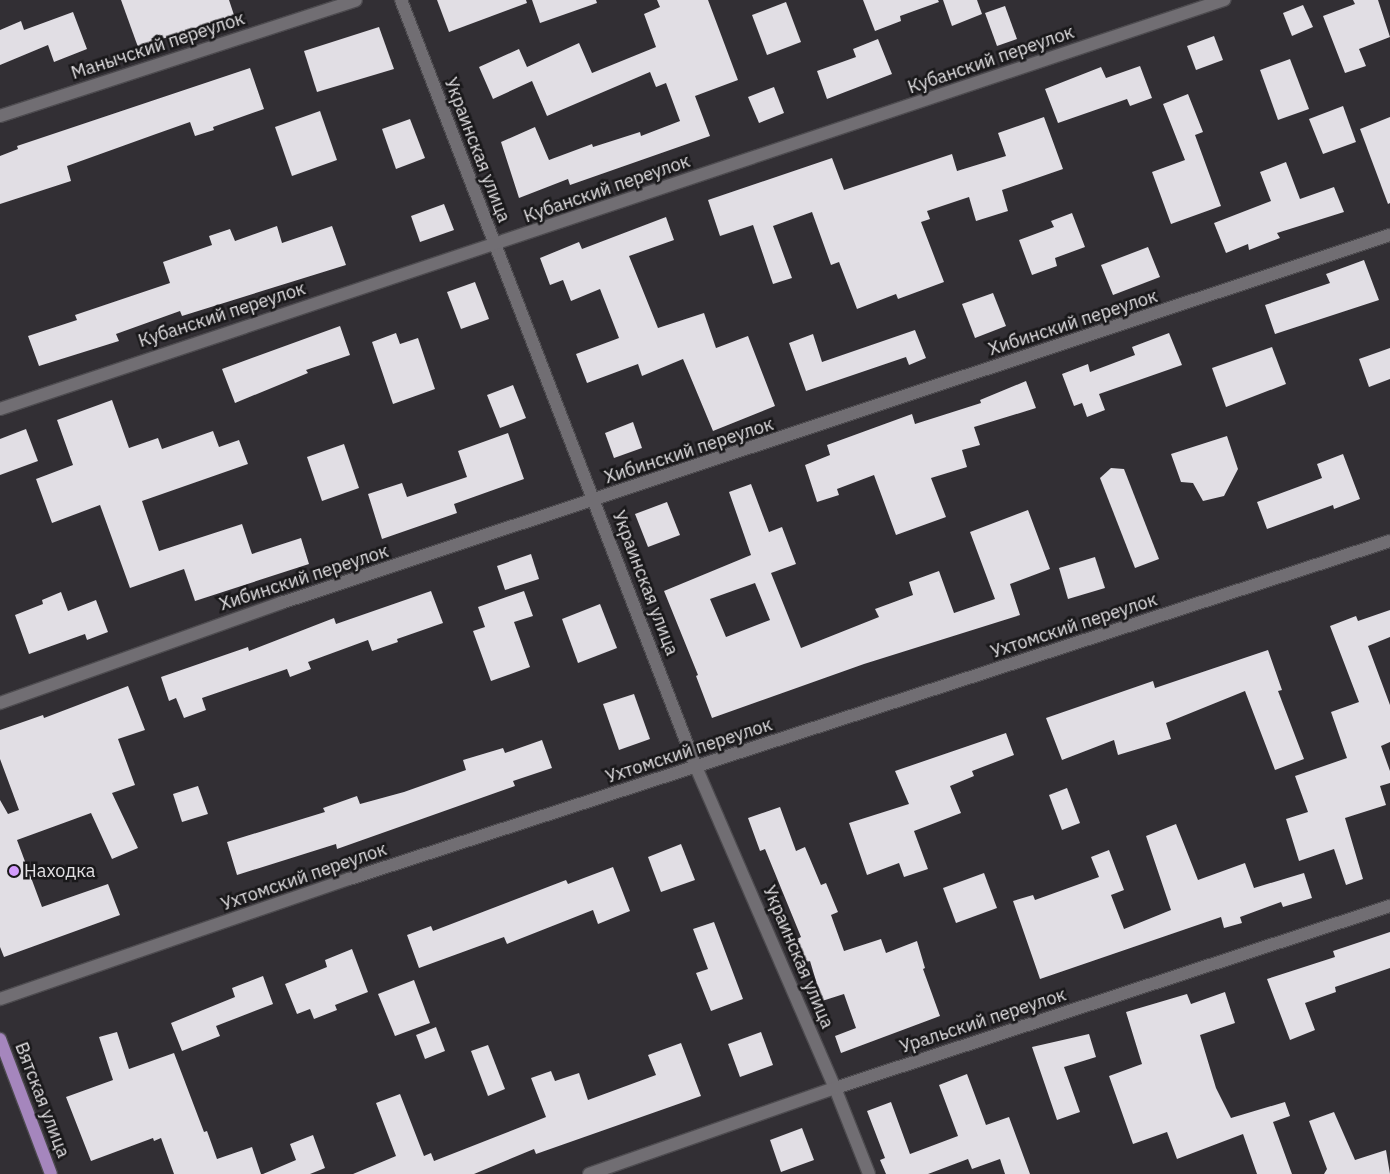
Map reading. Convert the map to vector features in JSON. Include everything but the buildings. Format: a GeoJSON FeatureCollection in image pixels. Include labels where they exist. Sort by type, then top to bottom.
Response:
{"type":"FeatureCollection","features":[{"type":"Feature","properties":{"kind":"main road","name":"Вятская улица"},"geometry":{"type":"LineString","coordinates":[[0,1039],[51,1174]]}},
{"type":"Feature","properties":{"kind":"street","name":"Манычский переулок"},"geometry":{"type":"LineString","coordinates":[[0,116],[356,0]]}},
{"type":"Feature","properties":{"kind":"street","name":"Украинская улица"},"geometry":{"type":"LineString","coordinates":[[400,0],[696,767],[836,1088],[869,1174]]}},
{"type":"Feature","properties":{"kind":"street","name":"Кубанский переулок"},"geometry":{"type":"LineString","coordinates":[[0,409],[144,359],[494,246],[1224,0]]}},
{"type":"Feature","properties":{"kind":"street","name":"Хибинский переулок"},"geometry":{"type":"LineString","coordinates":[[0,703],[281,603],[594,502],[1390,235]]}},
{"type":"Feature","properties":{"kind":"street","name":"Ухтомский переулок"},"geometry":{"type":"LineString","coordinates":[[0,999],[350,879],[1390,541]]}},
{"type":"Feature","properties":{"kind":"street","name":"Уральский переулок"},"geometry":{"type":"LineString","coordinates":[[588,1174],[836,1088],[1390,906]]}},
{"type":"Feature","properties":{"kind":"place","name":"Находка"},"geometry":{"type":"Point","coordinates":[14,871]}}]}
